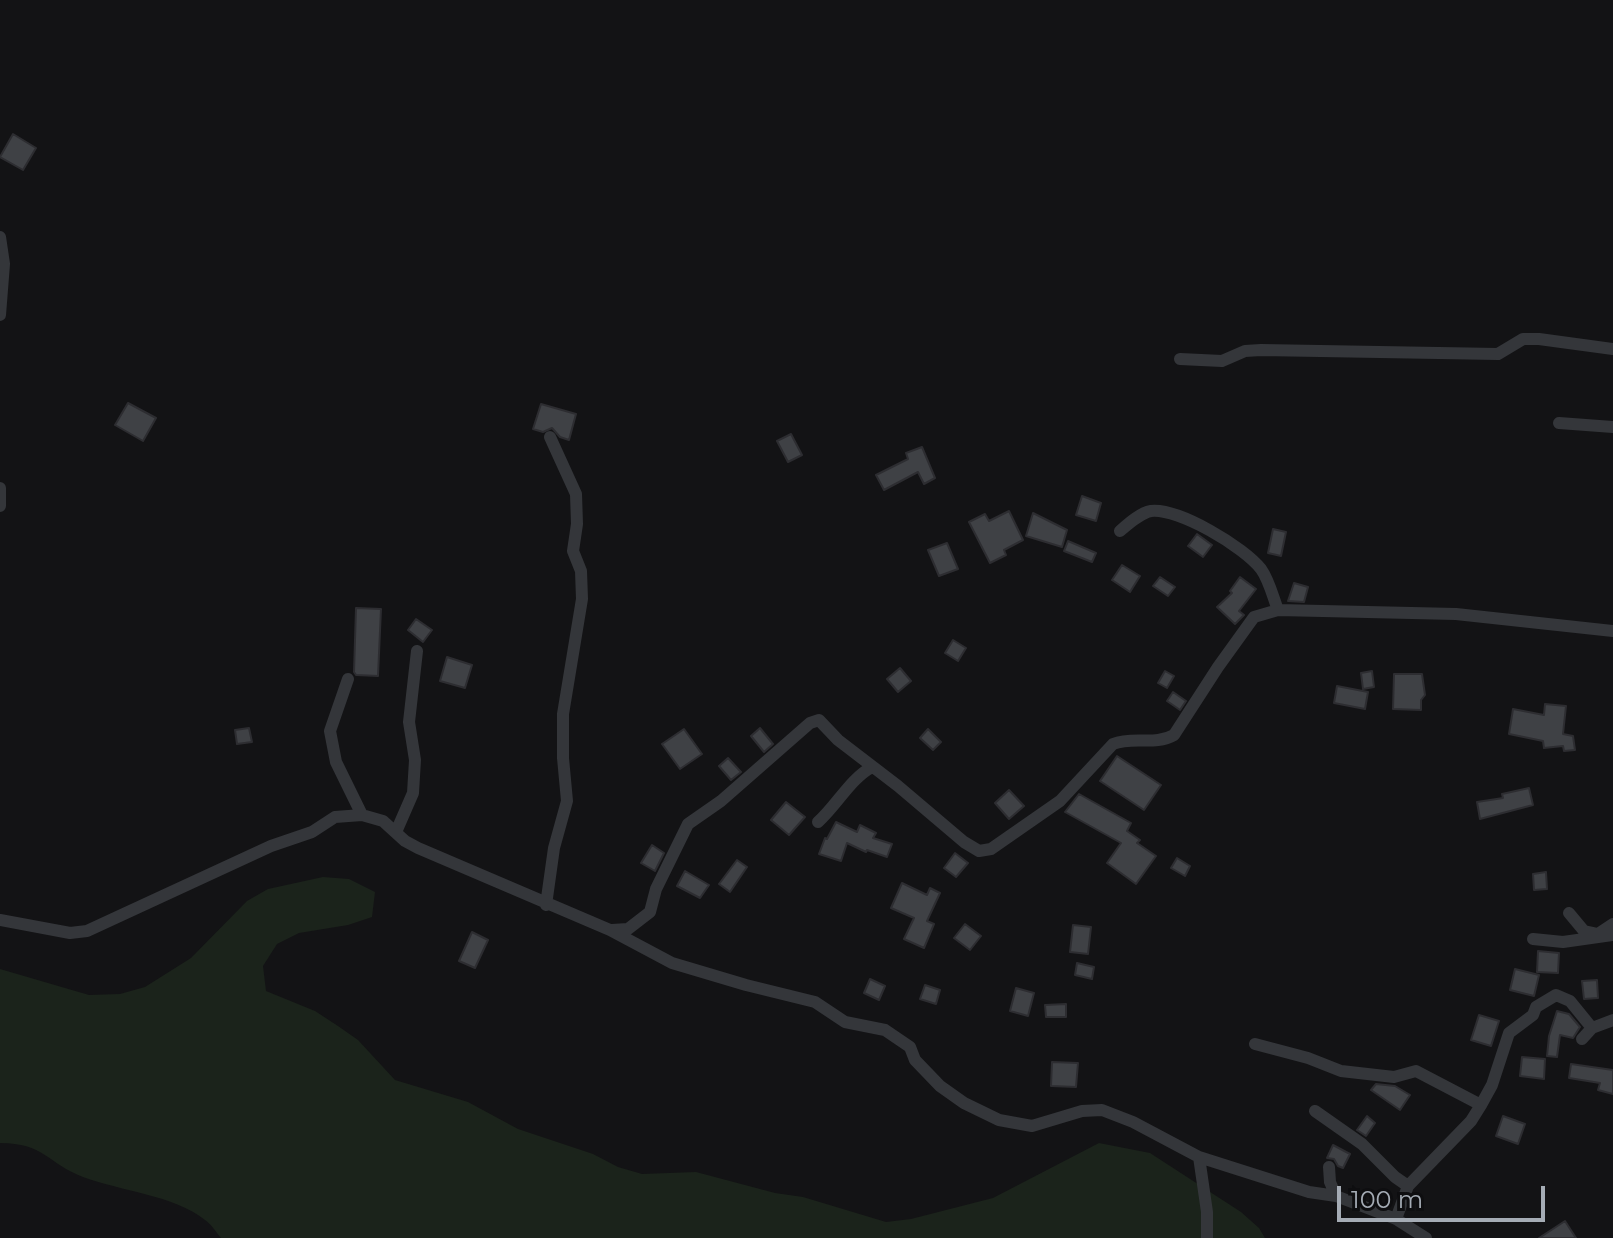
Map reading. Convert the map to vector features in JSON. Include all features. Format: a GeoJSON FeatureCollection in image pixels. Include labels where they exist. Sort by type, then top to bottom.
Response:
{"type":"FeatureCollection","features":[{"type":"Feature","properties":{"kind":"street"},"geometry":{"type":"LineString","coordinates":[[0,237],[4,264],[0,315]]}},
{"type":"Feature","properties":{"kind":"street"},"geometry":{"type":"LineString","coordinates":[[1180,359],[1222,361],[1245,351],[1261,350],[1498,354],[1523,339],[1613,349]]}},
{"type":"Feature","properties":{"kind":"street"},"geometry":{"type":"LineString","coordinates":[[1559,423],[1613,427]]}},
{"type":"Feature","properties":{"kind":"street"},"geometry":{"type":"LineString","coordinates":[[546,905],[554,848],[567,801],[563,714],[582,599],[581,571],[573,551],[577,524],[576,494],[550,437]]}},
{"type":"Feature","properties":{"kind":"street"},"geometry":{"type":"LineString","coordinates":[[0,488],[0,506]]}},
{"type":"Feature","properties":{"kind":"street"},"geometry":{"type":"LineString","coordinates":[[1120,531],[1148,511],[1182,518],[1227,541],[1250,558],[1263,572],[1278,610]]}},
{"type":"Feature","properties":{"kind":"street"},"geometry":{"type":"LineString","coordinates":[[610,930],[628,929],[650,912],[656,889],[688,824],[721,801],[810,723],[819,720],[838,740],[979,851],[991,849],[1060,801],[1113,744],[1124,740],[1164,741],[1174,735],[1254,617],[1278,610],[1456,614],[1613,631]]}},
{"type":"Feature","properties":{"kind":"street"},"geometry":{"type":"LineString","coordinates":[[396,832],[413,793],[415,760],[409,722],[417,651]]}},
{"type":"Feature","properties":{"kind":"street"},"geometry":{"type":"LineString","coordinates":[[348,679],[330,731],[336,762],[362,815]]}},
{"type":"Feature","properties":{"kind":"street"},"geometry":{"type":"LineString","coordinates":[[818,822],[841,800],[859,776],[872,767]]}},
{"type":"Feature","properties":{"kind":"street"},"geometry":{"type":"LineString","coordinates":[[0,920],[70,933],[87,931],[271,846],[312,832],[335,817],[362,815],[383,821],[418,848],[610,930],[672,963],[815,1002],[845,1022],[885,1030],[910,1047],[915,1060],[940,1086],[999,1120],[1032,1126],[1082,1111],[1102,1110],[1133,1122],[1199,1157],[1309,1192],[1336,1196],[1396,1219],[1426,1238]]}},
{"type":"Feature","properties":{"kind":"street"},"geometry":{"type":"LineString","coordinates":[[1569,913],[1584,931],[1598,934],[1613,924]]}},
{"type":"Feature","properties":{"kind":"street"},"geometry":{"type":"LineString","coordinates":[[1533,939],[1563,942],[1613,935]]}},
{"type":"Feature","properties":{"kind":"street"},"geometry":{"type":"LineString","coordinates":[[1396,1219],[1408,1186],[1471,1121],[1481,1105],[1492,1085],[1509,1033],[1533,1015],[1536,1007],[1556,995],[1563,996],[1592,1028]]}},
{"type":"Feature","properties":{"kind":"street"},"geometry":{"type":"LineString","coordinates":[[1582,1039],[1592,1028],[1613,1020]]}},
{"type":"Feature","properties":{"kind":"street"},"geometry":{"type":"LineString","coordinates":[[1255,1044],[1308,1058],[1341,1071],[1394,1077],[1416,1071],[1481,1105]]}},
{"type":"Feature","properties":{"kind":"street"},"geometry":{"type":"LineString","coordinates":[[1315,1111],[1362,1144],[1408,1186]]}},
{"type":"Feature","properties":{"kind":"street"},"geometry":{"type":"LineString","coordinates":[[1199,1157],[1207,1212],[1207,1238]]}},
{"type":"Feature","properties":{"kind":"street"},"geometry":{"type":"LineString","coordinates":[[1329,1167],[1330,1182],[1336,1196]]}},
{"type":"Feature","properties":{"kind":"shaded area"},"geometry":{"type":"Polygon","coordinates":[[[323,877],[349,879],[375,892],[372,917],[348,925],[299,933],[277,944],[263,966],[266,991],[315,1011],[338,1026],[358,1040],[395,1080],[468,1102],[518,1129],[642,1174],[696,1172],[775,1193],[803,1197],[886,1222],[911,1219],[993,1198],[1099,1143],[1150,1153],[1241,1212],[1265,1238],[221,1238],[207,1222],[178,1205],[83,1177],[26,1146],[0,1143],[0,969],[89,995],[120,994],[145,987],[191,958],[247,901],[268,889],[323,877]]]}},
{"type":"Feature","properties":{"kind":"building"},"geometry":{"type":"Polygon","coordinates":[[[13,134],[36,148],[23,170],[0,157],[13,134]]]}},
{"type":"Feature","properties":{"kind":"building"},"geometry":{"type":"Polygon","coordinates":[[[128,403],[156,418],[143,441],[115,425],[128,403]]]}},
{"type":"Feature","properties":{"kind":"building"},"geometry":{"type":"Polygon","coordinates":[[[541,404],[576,414],[569,440],[560,437],[552,428],[543,432],[533,429],[541,404]]]}},
{"type":"Feature","properties":{"kind":"building"},"geometry":{"type":"Polygon","coordinates":[[[791,434],[802,455],[788,462],[777,441],[791,434]]]}},
{"type":"Feature","properties":{"kind":"building"},"geometry":{"type":"Polygon","coordinates":[[[922,447],[935,478],[924,484],[918,472],[884,490],[876,475],[908,459],[906,453],[922,447]]]}},
{"type":"Feature","properties":{"kind":"building"},"geometry":{"type":"Polygon","coordinates":[[[1082,496],[1101,503],[1096,521],[1076,515],[1082,496]]]}},
{"type":"Feature","properties":{"kind":"building"},"geometry":{"type":"Polygon","coordinates":[[[1009,511],[1023,540],[1004,550],[1006,555],[990,563],[969,522],[985,514],[989,521],[1009,511]]]}},
{"type":"Feature","properties":{"kind":"building"},"geometry":{"type":"Polygon","coordinates":[[[1033,513],[1067,530],[1062,547],[1026,536],[1033,513]]]}},
{"type":"Feature","properties":{"kind":"building"},"geometry":{"type":"Polygon","coordinates":[[[1273,529],[1286,532],[1281,556],[1268,553],[1273,529]]]}},
{"type":"Feature","properties":{"kind":"building"},"geometry":{"type":"Polygon","coordinates":[[[1197,534],[1212,545],[1203,557],[1188,546],[1197,534]]]}},
{"type":"Feature","properties":{"kind":"building"},"geometry":{"type":"Polygon","coordinates":[[[1068,541],[1096,553],[1092,562],[1064,551],[1068,541]]]}},
{"type":"Feature","properties":{"kind":"building"},"geometry":{"type":"Polygon","coordinates":[[[947,543],[958,569],[939,576],[928,550],[947,543]]]}},
{"type":"Feature","properties":{"kind":"building"},"geometry":{"type":"Polygon","coordinates":[[[1122,565],[1140,576],[1130,592],[1112,580],[1122,565]]]}},
{"type":"Feature","properties":{"kind":"building"},"geometry":{"type":"Polygon","coordinates":[[[1160,577],[1175,587],[1168,596],[1153,586],[1160,577]]]}},
{"type":"Feature","properties":{"kind":"building"},"geometry":{"type":"Polygon","coordinates":[[[1240,577],[1256,589],[1239,611],[1244,615],[1235,624],[1217,607],[1232,593],[1230,591],[1240,577]]]}},
{"type":"Feature","properties":{"kind":"building"},"geometry":{"type":"Polygon","coordinates":[[[1294,583],[1308,587],[1304,602],[1288,601],[1294,583]]]}},
{"type":"Feature","properties":{"kind":"building"},"geometry":{"type":"Polygon","coordinates":[[[356,608],[381,609],[378,676],[356,675],[354,672],[356,608]]]}},
{"type":"Feature","properties":{"kind":"building"},"geometry":{"type":"Polygon","coordinates":[[[416,619],[432,630],[423,642],[408,630],[416,619]]]}},
{"type":"Feature","properties":{"kind":"building"},"geometry":{"type":"Polygon","coordinates":[[[953,640],[966,648],[958,661],[945,653],[953,640]]]}},
{"type":"Feature","properties":{"kind":"building"},"geometry":{"type":"Polygon","coordinates":[[[447,657],[472,665],[465,688],[440,681],[447,657]]]}},
{"type":"Feature","properties":{"kind":"building"},"geometry":{"type":"Polygon","coordinates":[[[900,668],[911,681],[898,692],[887,679],[900,668]]]}},
{"type":"Feature","properties":{"kind":"building"},"geometry":{"type":"Polygon","coordinates":[[[1165,671],[1174,676],[1167,688],[1158,683],[1165,671]]]}},
{"type":"Feature","properties":{"kind":"building"},"geometry":{"type":"Polygon","coordinates":[[[1372,671],[1374,687],[1363,689],[1361,673],[1372,671]]]}},
{"type":"Feature","properties":{"kind":"building"},"geometry":{"type":"Polygon","coordinates":[[[1394,674],[1422,674],[1425,695],[1421,700],[1421,710],[1393,709],[1394,674]]]}},
{"type":"Feature","properties":{"kind":"building"},"geometry":{"type":"Polygon","coordinates":[[[1337,686],[1368,692],[1365,709],[1334,703],[1337,686]]]}},
{"type":"Feature","properties":{"kind":"building"},"geometry":{"type":"Polygon","coordinates":[[[1173,692],[1186,701],[1180,710],[1167,701],[1173,692]]]}},
{"type":"Feature","properties":{"kind":"building"},"geometry":{"type":"Polygon","coordinates":[[[1545,704],[1566,706],[1563,734],[1573,736],[1575,750],[1564,751],[1563,746],[1544,748],[1543,741],[1509,734],[1513,709],[1544,715],[1545,704]]]}},
{"type":"Feature","properties":{"kind":"building"},"geometry":{"type":"Polygon","coordinates":[[[249,728],[252,742],[237,744],[235,730],[249,728]]]}},
{"type":"Feature","properties":{"kind":"building"},"geometry":{"type":"Polygon","coordinates":[[[760,728],[773,744],[764,752],[751,736],[760,728]]]}},
{"type":"Feature","properties":{"kind":"building"},"geometry":{"type":"Polygon","coordinates":[[[684,729],[702,754],[680,769],[662,744],[684,729]]]}},
{"type":"Feature","properties":{"kind":"building"},"geometry":{"type":"Polygon","coordinates":[[[928,729],[941,742],[933,750],[920,738],[928,729]]]}},
{"type":"Feature","properties":{"kind":"building"},"geometry":{"type":"Polygon","coordinates":[[[1117,756],[1161,785],[1144,810],[1100,781],[1117,756]]]}},
{"type":"Feature","properties":{"kind":"building"},"geometry":{"type":"Polygon","coordinates":[[[728,758],[741,772],[731,780],[719,766],[728,758]]]}},
{"type":"Feature","properties":{"kind":"building"},"geometry":{"type":"Polygon","coordinates":[[[1529,788],[1533,805],[1480,819],[1477,802],[1503,798],[1502,794],[1529,788]]]}},
{"type":"Feature","properties":{"kind":"building"},"geometry":{"type":"Polygon","coordinates":[[[1009,790],[1024,806],[1009,819],[995,803],[1009,790]]]}},
{"type":"Feature","properties":{"kind":"building"},"geometry":{"type":"Polygon","coordinates":[[[1079,794],[1131,823],[1127,831],[1140,840],[1137,843],[1156,856],[1136,884],[1107,863],[1121,843],[1065,812],[1079,794]]]}},
{"type":"Feature","properties":{"kind":"building"},"geometry":{"type":"Polygon","coordinates":[[[786,802],[805,817],[789,835],[771,820],[786,802]]]}},
{"type":"Feature","properties":{"kind":"building"},"geometry":{"type":"Polygon","coordinates":[[[836,822],[857,832],[860,825],[876,833],[873,838],[892,844],[887,857],[847,843],[841,861],[819,854],[836,822]]]}},
{"type":"Feature","properties":{"kind":"building"},"geometry":{"type":"Polygon","coordinates":[[[652,845],[664,853],[655,871],[641,863],[652,845]]]}},
{"type":"Feature","properties":{"kind":"building"},"geometry":{"type":"Polygon","coordinates":[[[955,853],[968,863],[956,877],[944,868],[955,853]]]}},
{"type":"Feature","properties":{"kind":"building"},"geometry":{"type":"Polygon","coordinates":[[[1177,858],[1190,866],[1185,876],[1171,868],[1177,858]]]}},
{"type":"Feature","properties":{"kind":"building"},"geometry":{"type":"Polygon","coordinates":[[[737,860],[747,867],[730,892],[719,884],[737,860]]]}},
{"type":"Feature","properties":{"kind":"building"},"geometry":{"type":"Polygon","coordinates":[[[685,871],[709,885],[700,898],[677,886],[685,871]]]}},
{"type":"Feature","properties":{"kind":"building"},"geometry":{"type":"Polygon","coordinates":[[[1546,872],[1547,889],[1534,890],[1533,874],[1546,872]]]}},
{"type":"Feature","properties":{"kind":"building"},"geometry":{"type":"Polygon","coordinates":[[[902,883],[927,895],[930,888],[940,893],[927,921],[934,924],[924,948],[904,939],[914,918],[891,908],[902,883]]]}},
{"type":"Feature","properties":{"kind":"building"},"geometry":{"type":"Polygon","coordinates":[[[965,924],[981,936],[970,950],[954,938],[965,924]]]}},
{"type":"Feature","properties":{"kind":"building"},"geometry":{"type":"Polygon","coordinates":[[[1073,925],[1091,927],[1088,954],[1070,952],[1073,925]]]}},
{"type":"Feature","properties":{"kind":"building"},"geometry":{"type":"Polygon","coordinates":[[[472,932],[488,940],[475,968],[459,961],[472,932]]]}},
{"type":"Feature","properties":{"kind":"building"},"geometry":{"type":"Polygon","coordinates":[[[1538,951],[1559,953],[1558,973],[1537,972],[1538,951]]]}},
{"type":"Feature","properties":{"kind":"building"},"geometry":{"type":"Polygon","coordinates":[[[1077,963],[1094,967],[1092,979],[1075,975],[1077,963]]]}},
{"type":"Feature","properties":{"kind":"building"},"geometry":{"type":"Polygon","coordinates":[[[1515,969],[1539,975],[1534,996],[1510,990],[1515,969]]]}},
{"type":"Feature","properties":{"kind":"building"},"geometry":{"type":"Polygon","coordinates":[[[870,979],[885,986],[879,1000],[864,993],[870,979]]]}},
{"type":"Feature","properties":{"kind":"building"},"geometry":{"type":"Polygon","coordinates":[[[1597,980],[1598,998],[1584,999],[1582,981],[1597,980]]]}},
{"type":"Feature","properties":{"kind":"building"},"geometry":{"type":"Polygon","coordinates":[[[925,985],[940,990],[936,1004],[920,999],[925,985]]]}},
{"type":"Feature","properties":{"kind":"building"},"geometry":{"type":"Polygon","coordinates":[[[1016,988],[1034,993],[1028,1016],[1010,1011],[1016,988]]]}},
{"type":"Feature","properties":{"kind":"building"},"geometry":{"type":"Polygon","coordinates":[[[1066,1004],[1066,1017],[1046,1017],[1045,1005],[1066,1004]]]}},
{"type":"Feature","properties":{"kind":"building"},"geometry":{"type":"Polygon","coordinates":[[[1557,1011],[1569,1014],[1580,1027],[1573,1038],[1560,1035],[1557,1057],[1547,1056],[1549,1036],[1557,1011]]]}},
{"type":"Feature","properties":{"kind":"building"},"geometry":{"type":"Polygon","coordinates":[[[1479,1015],[1499,1021],[1491,1046],[1471,1040],[1479,1015]]]}},
{"type":"Feature","properties":{"kind":"building"},"geometry":{"type":"Polygon","coordinates":[[[1522,1057],[1545,1059],[1544,1079],[1520,1076],[1522,1057]]]}},
{"type":"Feature","properties":{"kind":"building"},"geometry":{"type":"Polygon","coordinates":[[[1052,1062],[1078,1063],[1076,1087],[1051,1086],[1052,1062]]]}},
{"type":"Feature","properties":{"kind":"building"},"geometry":{"type":"Polygon","coordinates":[[[1571,1064],[1613,1070],[1613,1094],[1598,1090],[1600,1083],[1569,1078],[1571,1064]]]}},
{"type":"Feature","properties":{"kind":"building"},"geometry":{"type":"Polygon","coordinates":[[[1376,1084],[1395,1086],[1410,1095],[1400,1110],[1371,1090],[1376,1084]]]}},
{"type":"Feature","properties":{"kind":"building"},"geometry":{"type":"Polygon","coordinates":[[[1367,1116],[1375,1123],[1366,1136],[1357,1130],[1367,1116]]]}},
{"type":"Feature","properties":{"kind":"building"},"geometry":{"type":"Polygon","coordinates":[[[1503,1116],[1525,1124],[1518,1144],[1496,1136],[1503,1116]]]}},
{"type":"Feature","properties":{"kind":"building"},"geometry":{"type":"Polygon","coordinates":[[[1333,1145],[1350,1154],[1343,1168],[1334,1159],[1327,1158],[1333,1145]]]}},
{"type":"Feature","properties":{"kind":"building"},"geometry":{"type":"Polygon","coordinates":[[[1565,1221],[1576,1238],[1539,1238],[1565,1221]]]}}]}
